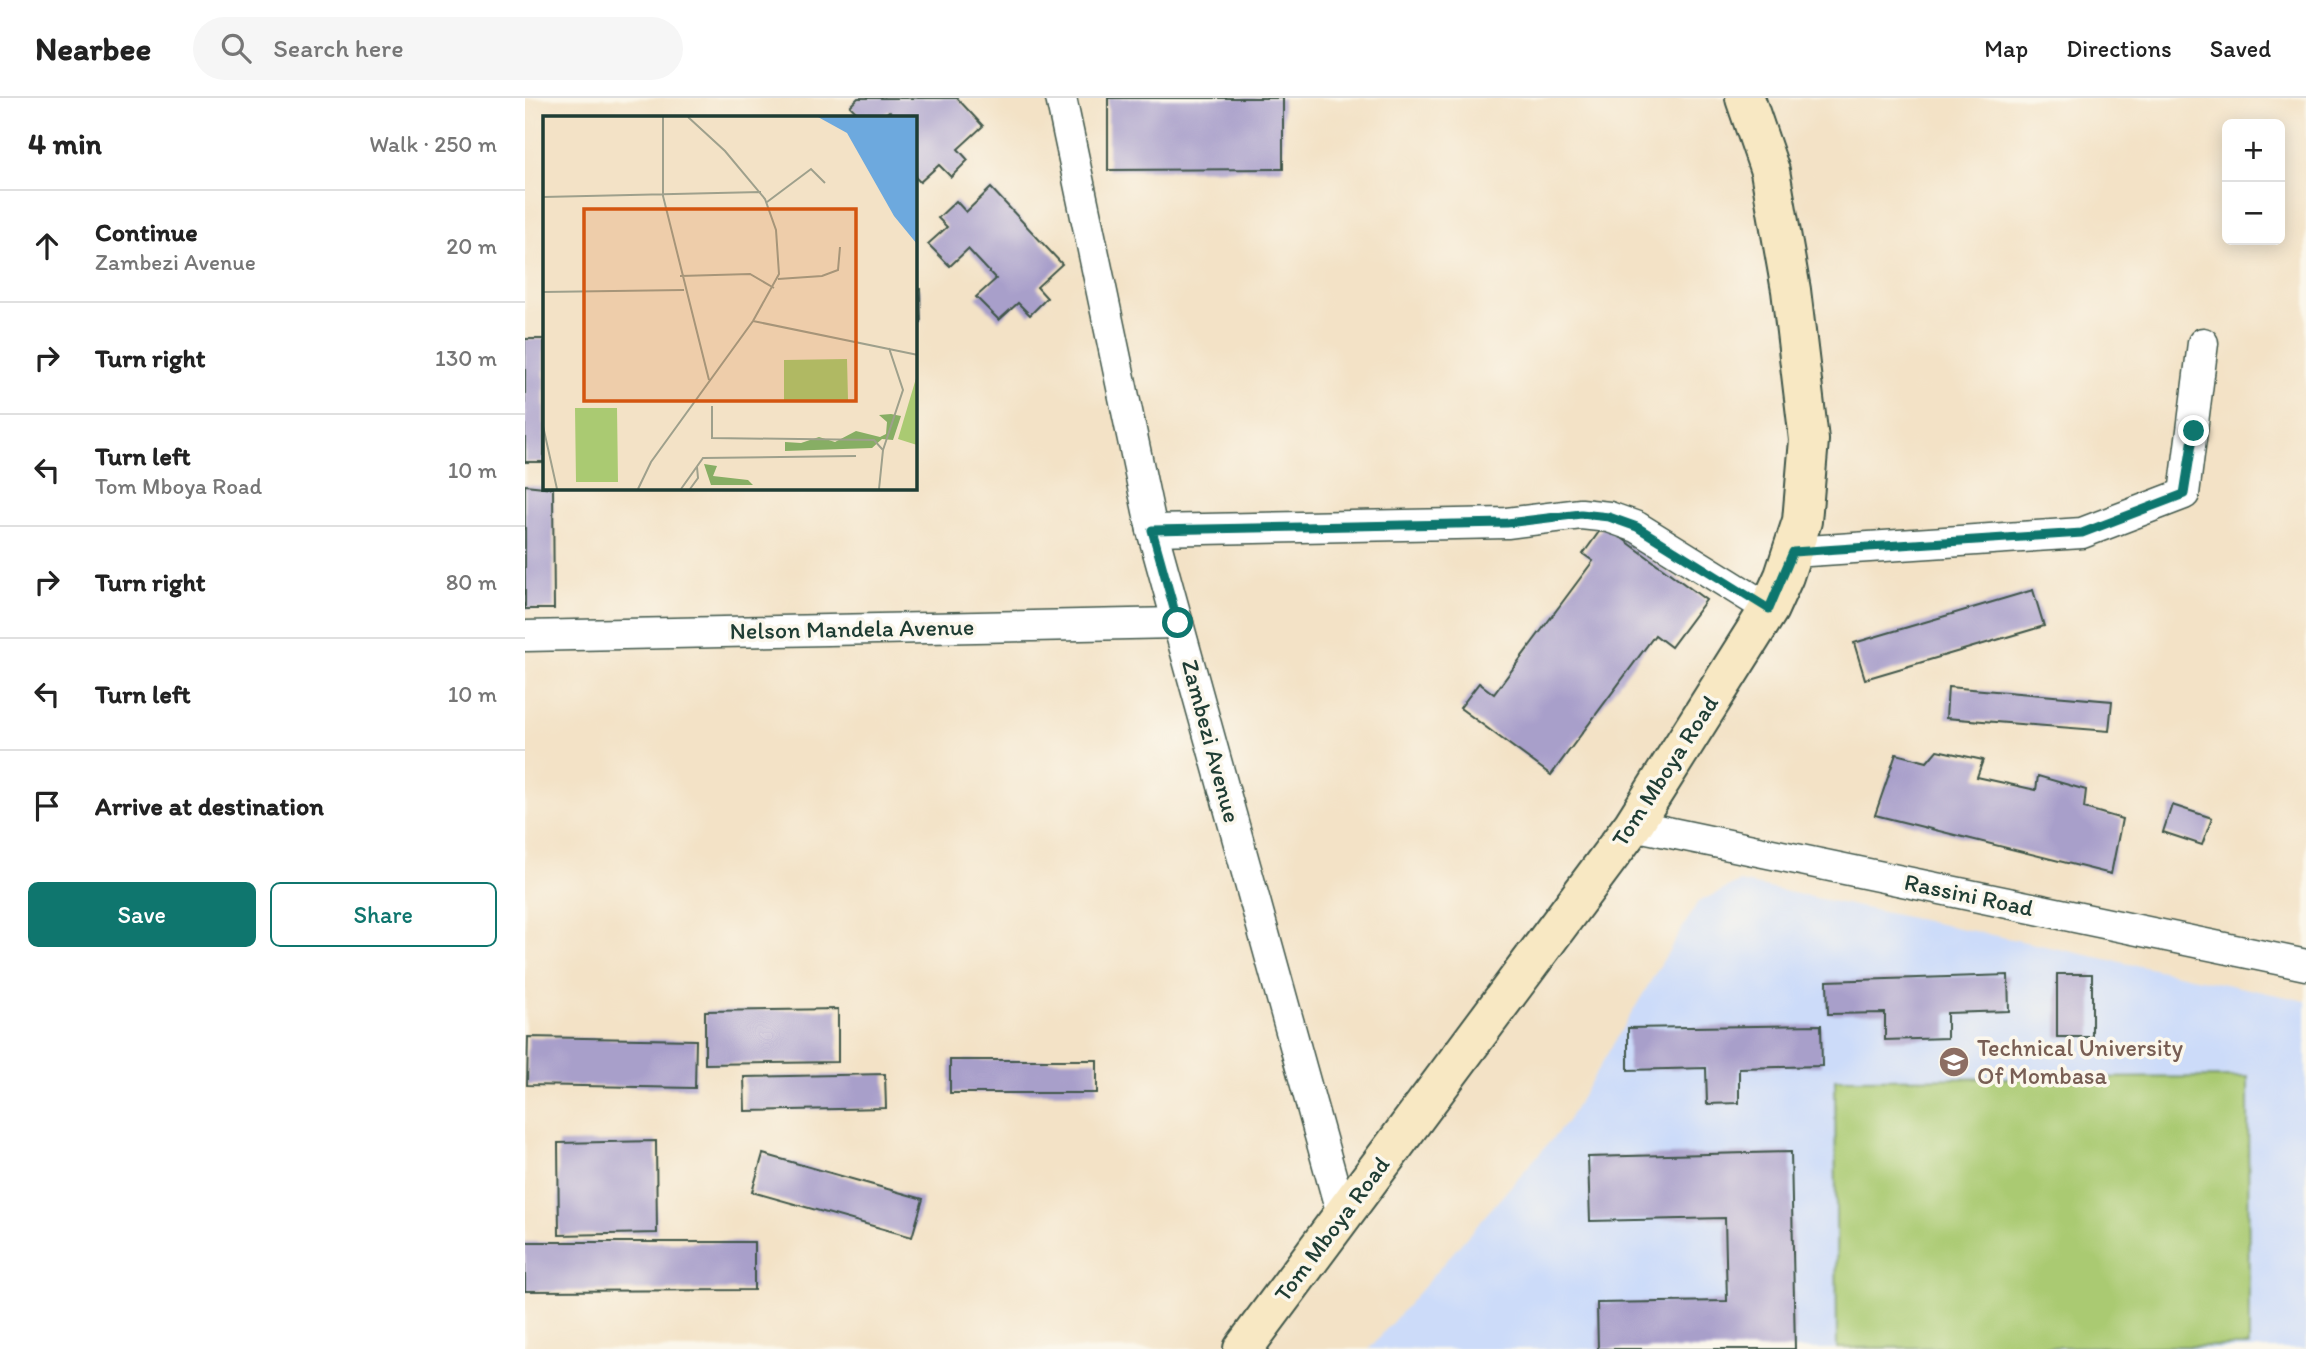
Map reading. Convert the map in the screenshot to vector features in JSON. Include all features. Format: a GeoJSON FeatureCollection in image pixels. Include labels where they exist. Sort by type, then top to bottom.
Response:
{"type":"FeatureCollection","features":[{"type":"Feature","properties":{"kind":"main road","name":"Tom Mboya Road"},"geometry":{"type":"LineString","coordinates":[[1243,1349],[1633,825],[1769,609],[1793,552],[1802,521],[1809,440],[1791,290],[1772,183],[1745,98]]}},
{"type":"Feature","properties":{"kind":"street","name":"Zambezi Avenue"},"geometry":{"type":"LineString","coordinates":[[1061,98],[1152,530],[1342,1215]]}},
{"type":"Feature","properties":{"kind":"street"},"geometry":{"type":"LineString","coordinates":[[1793,552],[2082,533],[2184,494],[2203,343]]}},
{"type":"Feature","properties":{"kind":"street"},"geometry":{"type":"LineString","coordinates":[[1152,530],[1507,523],[1581,514],[1609,517],[1637,527],[1769,609]]}},
{"type":"Feature","properties":{"kind":"street","name":"Nelson Mandela Avenue"},"geometry":{"type":"LineString","coordinates":[[525,636],[1178,623]]}},
{"type":"Feature","properties":{"kind":"street","name":"Rassini Road"},"geometry":{"type":"LineString","coordinates":[[1633,825],[2306,965]]}},
{"type":"Feature","properties":{"kind":"shaded area","name":"Technical University Of Mombasa"},"geometry":{"type":"Polygon","coordinates":[[[1740,882],[2306,1001],[2306,1349],[1369,1349],[1566,1123],[1698,902],[1740,882]]]}},
{"type":"Feature","properties":{"kind":"green space"},"geometry":{"type":"Polygon","coordinates":[[[2248,1077],[2249,1346],[1837,1348],[1835,1079],[2248,1077]]]}},
{"type":"Feature","properties":{"kind":"building"},"geometry":{"type":"Polygon","coordinates":[[[858,98],[957,98],[983,126],[958,149],[968,160],[951,177],[939,165],[920,182],[917,179],[917,116],[894,116],[889,111],[883,116],[860,116],[850,106],[858,98]]]}},
{"type":"Feature","properties":{"kind":"building"},"geometry":{"type":"Polygon","coordinates":[[[1108,98],[1283,98],[1283,169],[1108,170],[1108,98]]]}},
{"type":"Feature","properties":{"kind":"building"},"geometry":{"type":"Polygon","coordinates":[[[991,188],[1062,264],[1037,287],[1047,298],[1030,315],[1018,303],[999,320],[976,297],[996,279],[968,249],[950,266],[928,244],[947,227],[938,218],[956,201],[966,212],[991,188]]]}},
{"type":"Feature","properties":{"kind":"building"},"geometry":{"type":"Polygon","coordinates":[[[917,289],[920,289],[921,322],[917,322],[917,289]]]}},
{"type":"Feature","properties":{"kind":"building"},"geometry":{"type":"Polygon","coordinates":[[[525,339],[543,339],[543,462],[525,462],[525,339]]]}},
{"type":"Feature","properties":{"kind":"building"},"geometry":{"type":"Polygon","coordinates":[[[525,485],[553,490],[554,609],[525,609],[525,485]]]}},
{"type":"Feature","properties":{"kind":"building"},"geometry":{"type":"Polygon","coordinates":[[[1604,525],[1706,600],[1671,647],[1655,635],[1551,775],[1460,708],[1479,683],[1494,694],[1593,561],[1583,554],[1604,525]]]}},
{"type":"Feature","properties":{"kind":"building"},"geometry":{"type":"Polygon","coordinates":[[[2033,590],[2044,626],[1865,679],[1854,643],[2033,590]]]}},
{"type":"Feature","properties":{"kind":"building"},"geometry":{"type":"Polygon","coordinates":[[[1948,687],[2112,701],[2109,731],[1946,718],[1948,687]]]}},
{"type":"Feature","properties":{"kind":"building"},"geometry":{"type":"Polygon","coordinates":[[[1937,750],[1983,760],[1977,777],[2036,790],[2038,776],[2086,790],[2084,808],[2122,819],[2111,874],[1875,815],[1896,754],[1927,762],[1937,750]]]}},
{"type":"Feature","properties":{"kind":"building"},"geometry":{"type":"Polygon","coordinates":[[[2172,805],[2212,818],[2202,845],[2163,832],[2172,805]]]}},
{"type":"Feature","properties":{"kind":"building"},"geometry":{"type":"Polygon","coordinates":[[[2057,974],[2092,974],[2092,1037],[2057,1037],[2057,974]]]}},
{"type":"Feature","properties":{"kind":"building"},"geometry":{"type":"Polygon","coordinates":[[[2008,975],[2009,1011],[1947,1013],[1947,1038],[1885,1040],[1885,1013],[1828,1014],[1827,981],[2008,975]]]}},
{"type":"Feature","properties":{"kind":"building"},"geometry":{"type":"Polygon","coordinates":[[[838,1009],[838,1062],[705,1064],[705,1011],[838,1009]]]}},
{"type":"Feature","properties":{"kind":"building"},"geometry":{"type":"Polygon","coordinates":[[[1821,1025],[1822,1066],[1739,1068],[1739,1103],[1707,1104],[1706,1068],[1628,1070],[1628,1028],[1821,1025]]]}},
{"type":"Feature","properties":{"kind":"building"},"geometry":{"type":"Polygon","coordinates":[[[528,1037],[696,1040],[695,1088],[527,1085],[528,1037]]]}},
{"type":"Feature","properties":{"kind":"building"},"geometry":{"type":"Polygon","coordinates":[[[950,1060],[1097,1060],[1097,1093],[950,1093],[950,1060]]]}},
{"type":"Feature","properties":{"kind":"building"},"geometry":{"type":"Polygon","coordinates":[[[885,1074],[886,1108],[745,1111],[744,1077],[885,1074]]]}},
{"type":"Feature","properties":{"kind":"building"},"geometry":{"type":"Polygon","coordinates":[[[656,1141],[657,1233],[559,1235],[558,1143],[656,1141]]]}},
{"type":"Feature","properties":{"kind":"building"},"geometry":{"type":"Polygon","coordinates":[[[1791,1152],[1795,1349],[1598,1349],[1597,1303],[1727,1301],[1725,1218],[1590,1221],[1588,1157],[1791,1152]]]}},
{"type":"Feature","properties":{"kind":"building"},"geometry":{"type":"Polygon","coordinates":[[[763,1154],[923,1199],[912,1237],[752,1192],[763,1154]]]}},
{"type":"Feature","properties":{"kind":"building"},"geometry":{"type":"Polygon","coordinates":[[[525,1242],[754,1242],[754,1290],[525,1291],[525,1242]]]}},
{"type":"Feature","properties":{"kind":"place","name":"Technical University Of Mombasa"},"geometry":{"type":"Point","coordinates":[1954,1062]}},
{"type":"Feature","properties":{"kind":"route"},"geometry":{"type":"LineString","coordinates":[[1178,623],[1152,530],[1507,523],[1581,514],[1609,517],[1637,527],[1769,609],[1793,552],[2082,533],[2184,494],[2194,431]]}}]}
